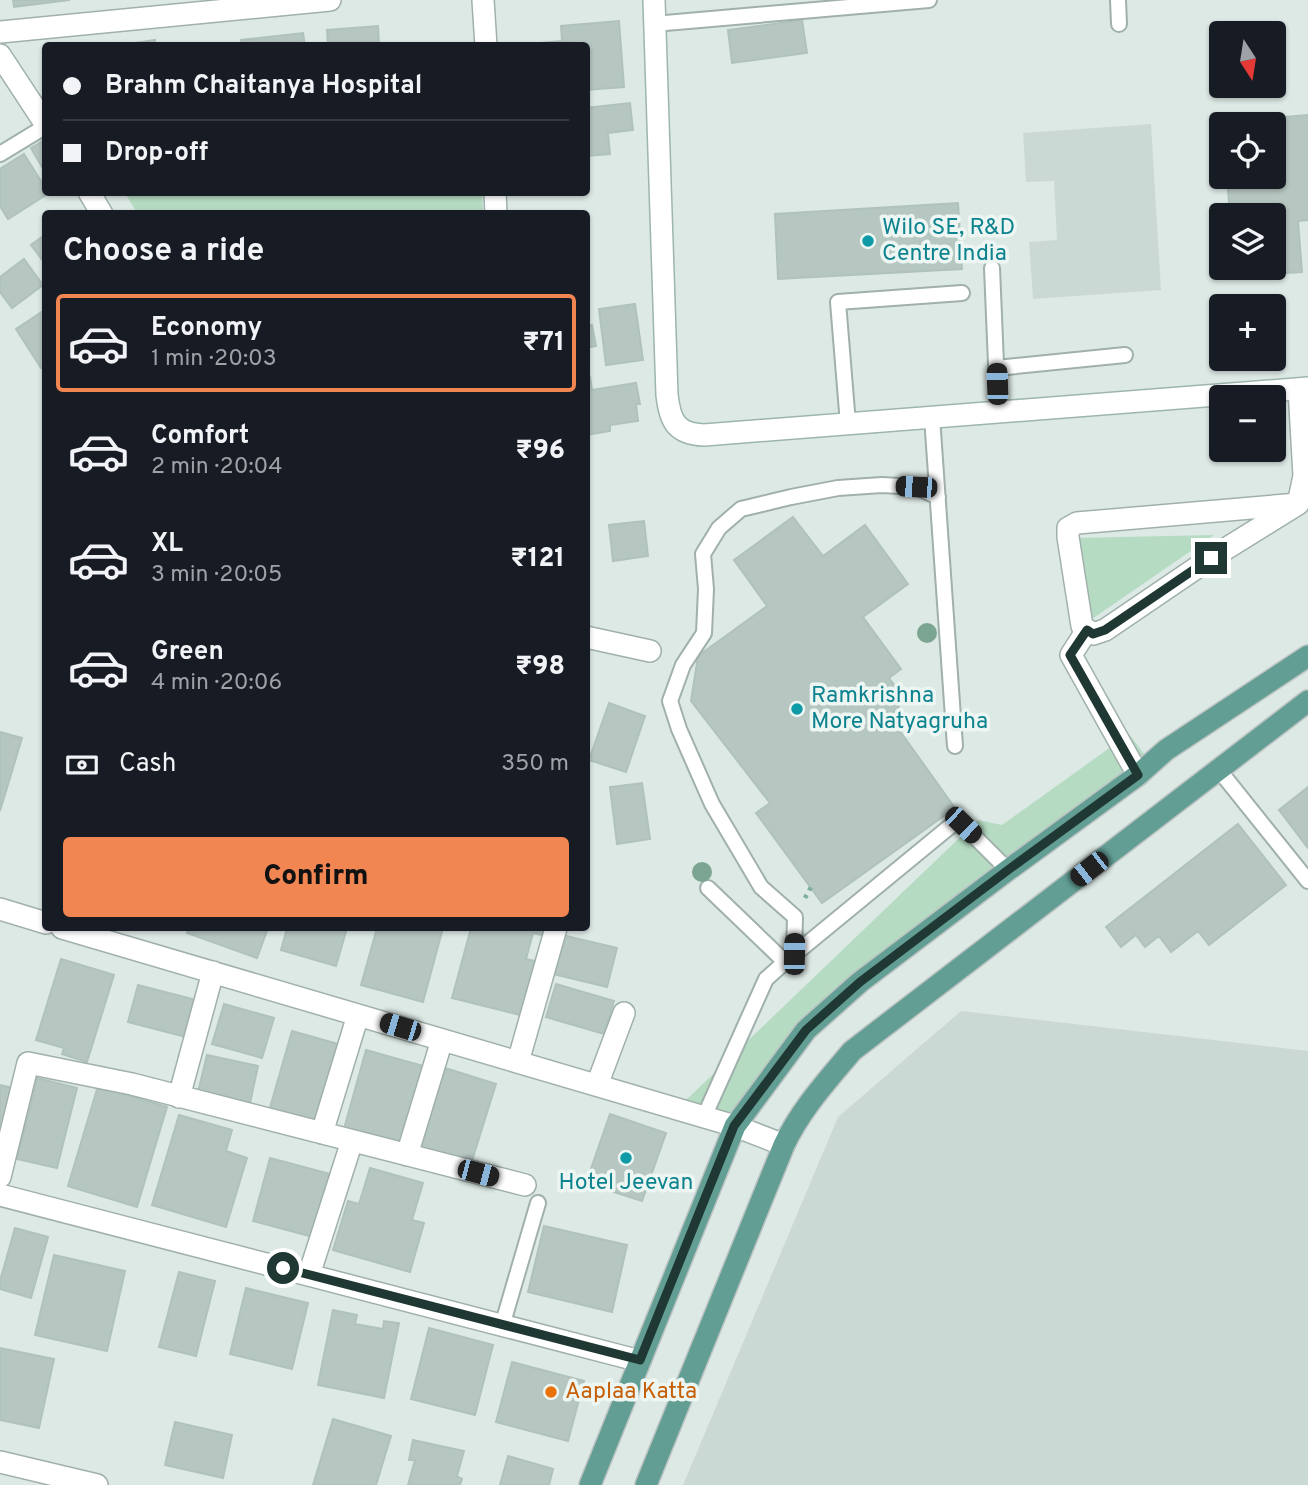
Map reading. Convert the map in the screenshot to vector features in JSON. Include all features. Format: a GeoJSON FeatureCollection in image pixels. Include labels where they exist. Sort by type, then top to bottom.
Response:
{"type":"FeatureCollection","features":[{"type":"Feature","properties":{"kind":"main road"},"geometry":{"type":"LineString","coordinates":[[590,1485],[734,1126],[806,1030],[860,982],[1138,775],[1166,750],[1308,656]]}},
{"type":"Feature","properties":{"kind":"main road"},"geometry":{"type":"LineString","coordinates":[[646,1485],[784,1145],[792,1127],[817,1092],[852,1051],[1308,701]]}},
{"type":"Feature","properties":{"kind":"street"},"geometry":{"type":"LineString","coordinates":[[0,32],[330,0]]}},
{"type":"Feature","properties":{"kind":"street"},"geometry":{"type":"LineString","coordinates":[[483,0],[486,42]]}},
{"type":"Feature","properties":{"kind":"street"},"geometry":{"type":"LineString","coordinates":[[653,0],[667,396],[672,420],[684,432],[694,435],[1303,389],[1304,476],[1298,504],[1211,558],[1105,630],[1093,634],[1082,626],[1068,537],[1069,528],[1077,523],[1298,504]]}},
{"type":"Feature","properties":{"kind":"street"},"geometry":{"type":"LineString","coordinates":[[0,55],[42,119]]}},
{"type":"Feature","properties":{"kind":"street"},"geometry":{"type":"LineString","coordinates":[[1087,630],[1070,655],[1138,775]]}},
{"type":"Feature","properties":{"kind":"street"},"geometry":{"type":"LineString","coordinates":[[590,638],[650,651]]}},
{"type":"Feature","properties":{"kind":"street"},"geometry":{"type":"LineString","coordinates":[[0,909],[42,922]]}},
{"type":"Feature","properties":{"kind":"street"},"geometry":{"type":"LineString","coordinates":[[72,931],[734,1126],[784,1145]]}},
{"type":"Feature","properties":{"kind":"street"},"geometry":{"type":"LineString","coordinates":[[518,1062],[555,931]]}},
{"type":"Feature","properties":{"kind":"street"},"geometry":{"type":"LineString","coordinates":[[179,1097],[213,972]]}},
{"type":"Feature","properties":{"kind":"street"},"geometry":{"type":"LineString","coordinates":[[597,1086],[624,1013]]}},
{"type":"Feature","properties":{"kind":"street"},"geometry":{"type":"LineString","coordinates":[[322,1133],[358,1015]]}},
{"type":"Feature","properties":{"kind":"street"},"geometry":{"type":"LineString","coordinates":[[407,1155],[442,1040]]}},
{"type":"Feature","properties":{"kind":"street"},"geometry":{"type":"LineString","coordinates":[[0,1177],[28,1063],[132,1084],[525,1185]]}},
{"type":"Feature","properties":{"kind":"street"},"geometry":{"type":"LineString","coordinates":[[309,1275],[352,1141]]}},
{"type":"Feature","properties":{"kind":"street"},"geometry":{"type":"LineString","coordinates":[[0,1195],[640,1360]]}},
{"type":"Feature","properties":{"kind":"street"},"geometry":{"type":"LineString","coordinates":[[0,1462],[97,1485]]}},
{"type":"Feature","properties":{"kind":"lane"},"geometry":{"type":"LineString","coordinates":[[654,24],[929,0]]}},
{"type":"Feature","properties":{"kind":"lane"},"geometry":{"type":"LineString","coordinates":[[1118,0],[1119,24]]}},
{"type":"Feature","properties":{"kind":"lane"},"geometry":{"type":"LineString","coordinates":[[0,154],[42,128]]}},
{"type":"Feature","properties":{"kind":"lane"},"geometry":{"type":"LineString","coordinates":[[992,268],[998,412]]}},
{"type":"Feature","properties":{"kind":"lane"},"geometry":{"type":"LineString","coordinates":[[848,424],[838,302],[962,293]]}},
{"type":"Feature","properties":{"kind":"lane"},"geometry":{"type":"LineString","coordinates":[[997,368],[1125,355]]}},
{"type":"Feature","properties":{"kind":"lane"},"geometry":{"type":"LineString","coordinates":[[932,417],[955,746]]}},
{"type":"Feature","properties":{"kind":"lane"},"geometry":{"type":"LineString","coordinates":[[790,958],[794,916],[761,887],[712,804],[679,729],[670,701],[682,664],[704,633],[706,589],[703,554],[719,528],[741,509],[790,497],[838,488],[882,485],[916,487],[938,497]]}},
{"type":"Feature","properties":{"kind":"lane"},"geometry":{"type":"LineString","coordinates":[[1219,770],[1308,881]]}},
{"type":"Feature","properties":{"kind":"lane"},"geometry":{"type":"LineString","coordinates":[[704,1117],[765,979],[953,824],[963,825],[1008,870]]}},
{"type":"Feature","properties":{"kind":"lane"},"geometry":{"type":"LineString","coordinates":[[708,888],[790,958]]}},
{"type":"Feature","properties":{"kind":"lane"},"geometry":{"type":"LineString","coordinates":[[502,1326],[538,1203]]}},
{"type":"Feature","properties":{"kind":"shaded area"},"geometry":{"type":"Polygon","coordinates":[[[1151,124],[1161,290],[1033,299],[1029,242],[1057,240],[1054,181],[1026,182],[1023,133],[1151,124]]]}},
{"type":"Feature","properties":{"kind":"shaded area"},"geometry":{"type":"Polygon","coordinates":[[[961,1011],[1308,1051],[1308,1485],[683,1485],[838,1117],[961,1011]]]}},
{"type":"Feature","properties":{"kind":"green space"},"geometry":{"type":"Polygon","coordinates":[[[127,196],[482,196],[483,210],[135,210],[127,196]]]}},
{"type":"Feature","properties":{"kind":"green space"},"geometry":{"type":"Polygon","coordinates":[[[1214,535],[1092,619],[1074,538],[1214,535]]]}},
{"type":"Feature","properties":{"kind":"green space"},"geometry":{"type":"Polygon","coordinates":[[[1129,734],[1147,758],[803,1025],[736,1122],[684,1102],[978,820],[1002,825],[1129,734]]]}},
{"type":"Feature","properties":{"kind":"building"},"geometry":{"type":"Polygon","coordinates":[[[13,0],[70,0],[14,7],[13,0]]]}},
{"type":"Feature","properties":{"kind":"building"},"geometry":{"type":"Polygon","coordinates":[[[802,20],[807,53],[732,63],[728,30],[802,20]]]}},
{"type":"Feature","properties":{"kind":"building"},"geometry":{"type":"Polygon","coordinates":[[[619,21],[624,87],[590,90],[590,42],[552,42],[562,41],[561,26],[619,21]]]}},
{"type":"Feature","properties":{"kind":"building"},"geometry":{"type":"Polygon","coordinates":[[[378,26],[379,42],[328,42],[327,30],[378,26]]]}},
{"type":"Feature","properties":{"kind":"building"},"geometry":{"type":"Polygon","coordinates":[[[303,33],[304,42],[241,42],[303,33]]]}},
{"type":"Feature","properties":{"kind":"building"},"geometry":{"type":"Polygon","coordinates":[[[630,103],[633,130],[608,133],[610,154],[590,156],[590,108],[630,103]]]}},
{"type":"Feature","properties":{"kind":"building"},"geometry":{"type":"Polygon","coordinates":[[[1308,115],[1308,220],[1298,221],[1302,272],[1286,273],[1286,203],[1229,203],[1228,189],[1286,189],[1286,117],[1308,115]]]}},
{"type":"Feature","properties":{"kind":"building"},"geometry":{"type":"Polygon","coordinates":[[[42,141],[42,167],[31,148],[42,141]]]}},
{"type":"Feature","properties":{"kind":"building"},"geometry":{"type":"Polygon","coordinates":[[[24,154],[42,183],[42,196],[44,196],[8,219],[0,206],[0,169],[24,154]]]}},
{"type":"Feature","properties":{"kind":"building","name":"Wilo SE, R&D Centre India"},"geometry":{"type":"Polygon","coordinates":[[[958,203],[962,269],[778,279],[775,214],[958,203]]]}},
{"type":"Feature","properties":{"kind":"building"},"geometry":{"type":"Polygon","coordinates":[[[42,237],[42,260],[31,245],[42,237]]]}},
{"type":"Feature","properties":{"kind":"building"},"geometry":{"type":"Polygon","coordinates":[[[24,259],[42,286],[12,308],[0,292],[0,277],[24,259]]]}},
{"type":"Feature","properties":{"kind":"building"},"geometry":{"type":"Polygon","coordinates":[[[635,304],[643,360],[606,365],[599,309],[635,304]]]}},
{"type":"Feature","properties":{"kind":"building"},"geometry":{"type":"Polygon","coordinates":[[[42,312],[42,368],[41,368],[16,329],[42,312]]]}},
{"type":"Feature","properties":{"kind":"building"},"geometry":{"type":"Polygon","coordinates":[[[590,325],[596,346],[590,347],[590,325]]]}},
{"type":"Feature","properties":{"kind":"building"},"geometry":{"type":"Polygon","coordinates":[[[590,377],[592,390],[636,383],[640,404],[636,404],[638,421],[610,425],[610,431],[590,434],[590,377]]]}},
{"type":"Feature","properties":{"kind":"building","name":"Ramkrishna More Natyagruha"},"geometry":{"type":"Polygon","coordinates":[[[793,517],[823,556],[865,525],[908,584],[863,617],[901,669],[889,678],[898,690],[890,696],[899,707],[894,711],[903,723],[897,727],[955,808],[822,903],[756,813],[770,803],[691,701],[698,656],[767,606],[734,560],[793,517]]]}},
{"type":"Feature","properties":{"kind":"building"},"geometry":{"type":"Polygon","coordinates":[[[644,521],[648,556],[613,561],[609,525],[644,521]]]}},
{"type":"Feature","properties":{"kind":"building"},"geometry":{"type":"Polygon","coordinates":[[[609,703],[645,716],[626,772],[590,760],[609,703]]]}},
{"type":"Feature","properties":{"kind":"building"},"geometry":{"type":"Polygon","coordinates":[[[0,732],[22,738],[0,811],[0,732]]]}},
{"type":"Feature","properties":{"kind":"building"},"geometry":{"type":"Polygon","coordinates":[[[642,783],[650,839],[617,844],[610,787],[642,783]]]}},
{"type":"Feature","properties":{"kind":"building"},"geometry":{"type":"Polygon","coordinates":[[[1308,787],[1308,848],[1279,810],[1308,787]]]}},
{"type":"Feature","properties":{"kind":"building"},"geometry":{"type":"Polygon","coordinates":[[[1238,824],[1286,885],[1209,945],[1198,931],[1171,952],[1159,936],[1145,947],[1136,935],[1121,947],[1106,927],[1238,824]]]}},
{"type":"Feature","properties":{"kind":"building"},"geometry":{"type":"Polygon","coordinates":[[[188,931],[267,931],[257,958],[187,933],[188,931]]]}},
{"type":"Feature","properties":{"kind":"building"},"geometry":{"type":"Polygon","coordinates":[[[286,931],[346,931],[336,966],[281,950],[286,931]]]}},
{"type":"Feature","properties":{"kind":"building"},"geometry":{"type":"Polygon","coordinates":[[[376,931],[442,931],[423,1002],[361,985],[376,931]]]}},
{"type":"Feature","properties":{"kind":"building"},"geometry":{"type":"Polygon","coordinates":[[[470,931],[543,931],[542,935],[533,933],[526,959],[535,961],[520,1015],[452,998],[470,931]]]}},
{"type":"Feature","properties":{"kind":"building"},"geometry":{"type":"Polygon","coordinates":[[[558,934],[617,948],[607,987],[549,973],[558,934]]]}},
{"type":"Feature","properties":{"kind":"building"},"geometry":{"type":"Polygon","coordinates":[[[61,959],[114,975],[87,1062],[62,1054],[64,1048],[36,1040],[61,959]]]}},
{"type":"Feature","properties":{"kind":"building"},"geometry":{"type":"Polygon","coordinates":[[[556,984],[614,1001],[604,1034],[546,1017],[556,984]]]}},
{"type":"Feature","properties":{"kind":"building"},"geometry":{"type":"Polygon","coordinates":[[[138,985],[196,1000],[186,1037],[128,1022],[138,985]]]}},
{"type":"Feature","properties":{"kind":"building"},"geometry":{"type":"Polygon","coordinates":[[[224,1004],[274,1018],[262,1058],[212,1044],[224,1004]]]}},
{"type":"Feature","properties":{"kind":"building"},"geometry":{"type":"Polygon","coordinates":[[[292,1031],[338,1044],[315,1124],[269,1111],[292,1031]]]}},
{"type":"Feature","properties":{"kind":"building"},"geometry":{"type":"Polygon","coordinates":[[[366,1050],[423,1066],[399,1152],[342,1136],[366,1050]]]}},
{"type":"Feature","properties":{"kind":"building"},"geometry":{"type":"Polygon","coordinates":[[[207,1055],[258,1066],[250,1103],[198,1092],[207,1055]]]}},
{"type":"Feature","properties":{"kind":"building"},"geometry":{"type":"Polygon","coordinates":[[[445,1068],[496,1084],[470,1167],[418,1151],[445,1068]]]}},
{"type":"Feature","properties":{"kind":"building"},"geometry":{"type":"Polygon","coordinates":[[[37,1078],[77,1088],[57,1168],[17,1159],[37,1078]]]}},
{"type":"Feature","properties":{"kind":"building"},"geometry":{"type":"Polygon","coordinates":[[[0,1085],[13,1088],[0,1144],[0,1085]]]}},
{"type":"Feature","properties":{"kind":"building"},"geometry":{"type":"Polygon","coordinates":[[[98,1086],[167,1107],[137,1207],[68,1186],[98,1086]]]}},
{"type":"Feature","properties":{"kind":"building","name":"Hotel Jeevan"},"geometry":{"type":"Polygon","coordinates":[[[610,1114],[666,1133],[642,1201],[586,1183],[610,1114]]]}},
{"type":"Feature","properties":{"kind":"building"},"geometry":{"type":"Polygon","coordinates":[[[179,1115],[232,1130],[226,1151],[247,1158],[226,1227],[152,1205],[179,1115]]]}},
{"type":"Feature","properties":{"kind":"building"},"geometry":{"type":"Polygon","coordinates":[[[270,1158],[330,1174],[313,1237],[253,1221],[270,1158]]]}},
{"type":"Feature","properties":{"kind":"building"},"geometry":{"type":"Polygon","coordinates":[[[370,1168],[423,1183],[412,1220],[424,1223],[410,1272],[333,1250],[348,1201],[359,1204],[370,1168]]]}},
{"type":"Feature","properties":{"kind":"building"},"geometry":{"type":"Polygon","coordinates":[[[544,1226],[627,1245],[612,1312],[528,1292],[544,1226]]]}},
{"type":"Feature","properties":{"kind":"building"},"geometry":{"type":"Polygon","coordinates":[[[15,1228],[48,1237],[31,1298],[0,1289],[15,1228]]]}},
{"type":"Feature","properties":{"kind":"building"},"geometry":{"type":"Polygon","coordinates":[[[54,1255],[125,1271],[107,1351],[35,1335],[54,1255]]]}},
{"type":"Feature","properties":{"kind":"building"},"geometry":{"type":"Polygon","coordinates":[[[179,1272],[215,1281],[196,1356],[159,1347],[179,1272]]]}},
{"type":"Feature","properties":{"kind":"building"},"geometry":{"type":"Polygon","coordinates":[[[246,1288],[308,1303],[292,1369],[230,1354],[246,1288]]]}},
{"type":"Feature","properties":{"kind":"building"},"geometry":{"type":"Polygon","coordinates":[[[333,1310],[357,1315],[355,1324],[383,1329],[384,1321],[399,1323],[384,1398],[318,1385],[333,1310]]]}},
{"type":"Feature","properties":{"kind":"building"},"geometry":{"type":"Polygon","coordinates":[[[429,1328],[493,1345],[475,1415],[411,1399],[429,1328]]]}},
{"type":"Feature","properties":{"kind":"building"},"geometry":{"type":"Polygon","coordinates":[[[0,1348],[54,1359],[39,1428],[0,1420],[0,1348]]]}},
{"type":"Feature","properties":{"kind":"building"},"geometry":{"type":"Polygon","coordinates":[[[512,1362],[584,1381],[568,1441],[496,1422],[512,1362]]]}},
{"type":"Feature","properties":{"kind":"building"},"geometry":{"type":"Polygon","coordinates":[[[333,1419],[391,1436],[376,1485],[313,1485],[333,1419]]]}},
{"type":"Feature","properties":{"kind":"building"},"geometry":{"type":"Polygon","coordinates":[[[175,1422],[232,1435],[223,1478],[165,1465],[175,1422]]]}},
{"type":"Feature","properties":{"kind":"building"},"geometry":{"type":"Polygon","coordinates":[[[413,1440],[464,1451],[457,1476],[462,1479],[460,1485],[408,1485],[415,1460],[409,1460],[413,1440]]]}},
{"type":"Feature","properties":{"kind":"building"},"geometry":{"type":"Polygon","coordinates":[[[508,1456],[553,1469],[549,1485],[500,1485],[508,1456]]]}},
{"type":"Feature","properties":{"kind":"place","name":"Wilo SE, R&D Centre India"},"geometry":{"type":"Point","coordinates":[868,241]}},
{"type":"Feature","properties":{"kind":"place","name":"Ramkrishna More Natyagruha"},"geometry":{"type":"Point","coordinates":[797,709]}},
{"type":"Feature","properties":{"kind":"place","name":"Hotel Jeevan"},"geometry":{"type":"Point","coordinates":[626,1158]}},
{"type":"Feature","properties":{"kind":"place","name":"Aaplaa Katta"},"geometry":{"type":"Point","coordinates":[551,1392]}},
{"type":"Feature","properties":{"kind":"route"},"geometry":{"type":"LineString","coordinates":[[283,1268],[640,1360],[734,1126],[806,1030],[860,982],[1138,775],[1070,655],[1087,630],[1093,634],[1105,630],[1211,558]]}}]}
